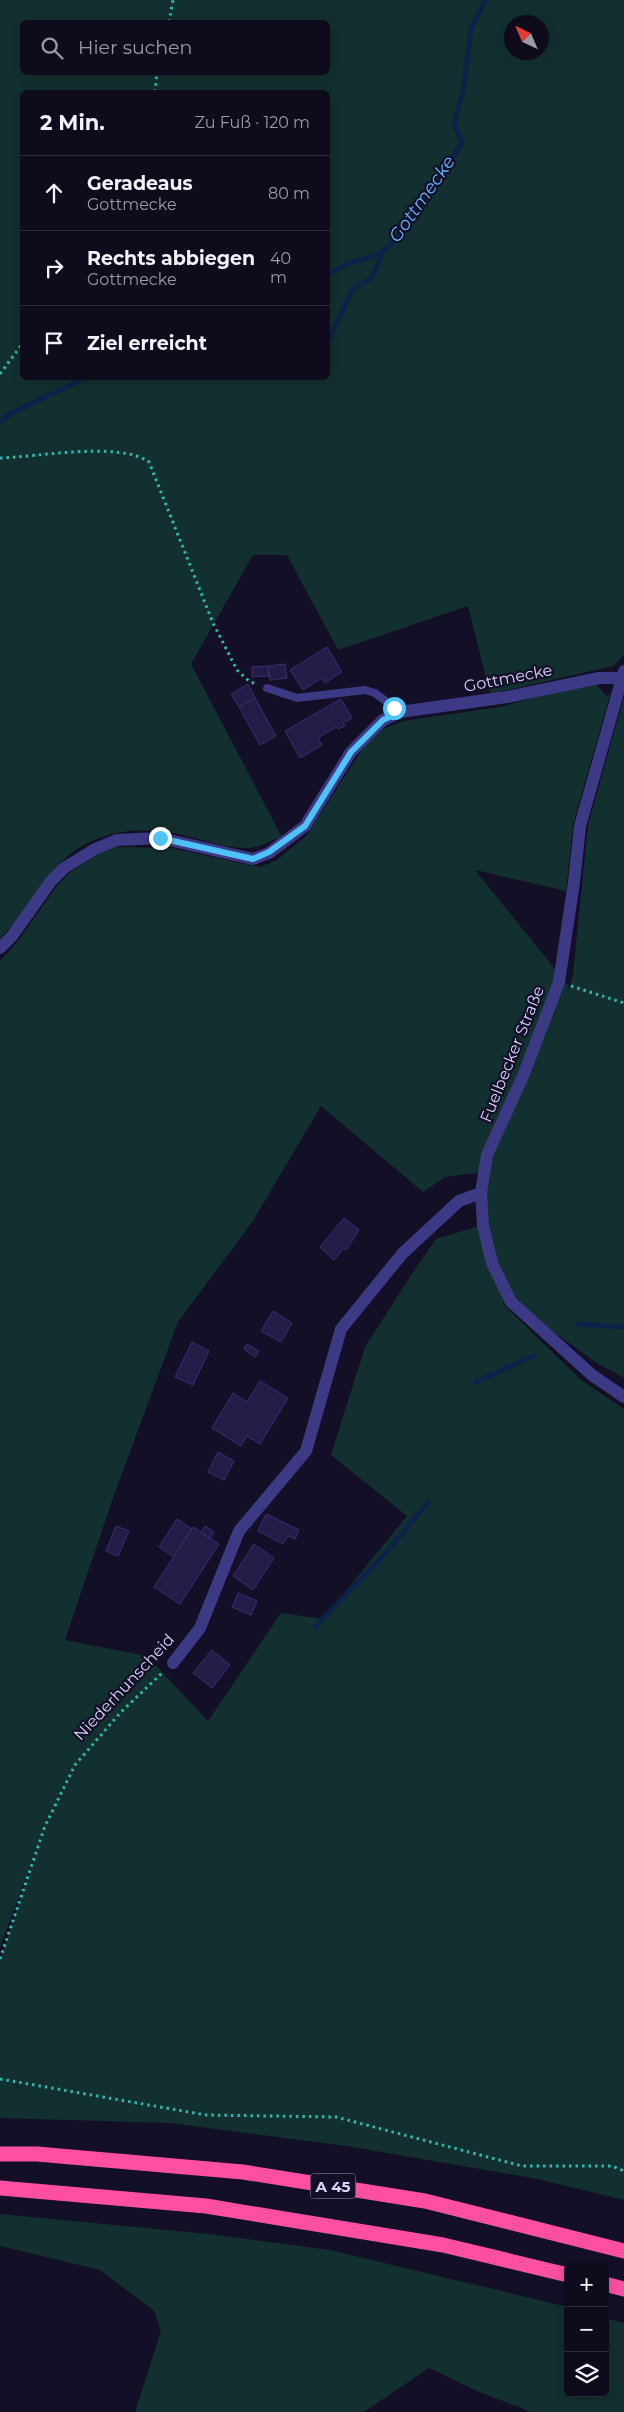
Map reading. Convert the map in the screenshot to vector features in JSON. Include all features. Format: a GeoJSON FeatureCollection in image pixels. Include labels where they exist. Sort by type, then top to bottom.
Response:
{"type":"FeatureCollection","features":[{"type":"Feature","properties":{"kind":"highway","name":"A 45"},"geometry":{"type":"LineString","coordinates":[[0,2154],[37,2154],[243,2172],[425,2201],[624,2251]]}},
{"type":"Feature","properties":{"kind":"highway","name":"A 45"},"geometry":{"type":"LineString","coordinates":[[0,2188],[206,2206],[443,2245],[564,2274]]}},
{"type":"Feature","properties":{"kind":"highway"},"geometry":{"type":"LineString","coordinates":[[609,2285],[624,2289]]}},
{"type":"Feature","properties":{"kind":"street","name":"Gottmecke"},"geometry":{"type":"LineString","coordinates":[[0,948],[12,936],[51,881],[64,868],[95,848],[117,840],[160,838],[253,859],[269,852],[305,826],[351,752],[383,720],[400,712],[507,697],[623,674]]}},
{"type":"Feature","properties":{"kind":"street","name":"Fuelbecker Straße"},"geometry":{"type":"LineString","coordinates":[[623,674],[580,826],[574,882],[558,982],[523,1076],[487,1155],[481,1193],[482,1225],[492,1263],[511,1302],[592,1374],[624,1397]]}},
{"type":"Feature","properties":{"kind":"street","name":"Niederhunscheid"},"geometry":{"type":"LineString","coordinates":[[172,1664],[200,1628],[239,1531],[306,1451],[341,1328],[402,1254],[459,1201],[481,1193]]}},
{"type":"Feature","properties":{"kind":"lane"},"geometry":{"type":"LineString","coordinates":[[267,688],[297,698],[365,690],[375,693],[400,712]]}},
{"type":"Feature","properties":{"kind":"path"},"geometry":{"type":"LineString","coordinates":[[169,20],[173,0]]}},
{"type":"Feature","properties":{"kind":"path"},"geometry":{"type":"LineString","coordinates":[[155,90],[156,75]]}},
{"type":"Feature","properties":{"kind":"path"},"geometry":{"type":"LineString","coordinates":[[0,374],[20,347]]}},
{"type":"Feature","properties":{"kind":"path"},"geometry":{"type":"LineString","coordinates":[[0,458],[108,451],[140,456],[149,462],[213,623],[237,670],[250,682],[267,688]]}},
{"type":"Feature","properties":{"kind":"path"},"geometry":{"type":"LineString","coordinates":[[558,982],[624,1003]]}},
{"type":"Feature","properties":{"kind":"path","name":"Niederhunscheid"},"geometry":{"type":"LineString","coordinates":[[0,1960],[45,1826],[75,1765],[120,1713],[172,1664]]}},
{"type":"Feature","properties":{"kind":"path"},"geometry":{"type":"LineString","coordinates":[[0,2079],[206,2115],[336,2117],[522,2166],[612,2166],[624,2171]]}},
{"type":"Feature","properties":{"kind":"green space"},"geometry":{"type":"Polygon","coordinates":[[[0,0],[624,0],[624,655],[613,666],[490,694],[468,606],[338,650],[287,555],[253,555],[191,664],[282,837],[258,846],[241,848],[224,846],[168,832],[137,831],[108,835],[80,847],[58,865],[18,918],[0,938],[0,0]],[[460,142],[395,237],[397,240],[463,144],[460,142]]]}},
{"type":"Feature","properties":{"kind":"green space"},"geometry":{"type":"Polygon","coordinates":[[[597,685],[606,696],[610,695],[573,825],[566,891],[475,870],[568,985],[569,989],[573,974],[588,825],[624,696],[624,1378],[597,1363],[511,1302],[485,1232],[504,1305],[581,1380],[624,1409],[624,2200],[538,2179],[347,2146],[170,2123],[0,2118],[0,1959],[37,1849],[0,1947],[0,961],[18,941],[56,887],[68,874],[98,854],[117,847],[171,848],[260,867],[277,860],[306,836],[363,748],[383,729],[403,721],[500,707],[576,686],[597,685]],[[321,1106],[253,1221],[178,1322],[114,1495],[65,1640],[147,1656],[208,1721],[281,1613],[323,1619],[407,1516],[331,1455],[365,1347],[413,1272],[436,1239],[482,1225],[484,1172],[445,1177],[423,1192],[321,1106]]]}},
{"type":"Feature","properties":{"kind":"green space"},"geometry":{"type":"Polygon","coordinates":[[[0,2214],[209,2234],[330,2250],[564,2306],[564,2397],[609,2397],[609,2319],[624,2323],[624,2412],[531,2412],[477,2391],[429,2368],[364,2412],[135,2412],[161,2331],[154,2311],[100,2270],[0,2246],[0,2214]]]}},
{"type":"Feature","properties":{"kind":"building"},"geometry":{"type":"Polygon","coordinates":[[[327,647],[342,672],[325,683],[322,678],[303,690],[290,670],[327,647]]]}},
{"type":"Feature","properties":{"kind":"building"},"geometry":{"type":"Polygon","coordinates":[[[285,664],[287,678],[270,680],[268,666],[285,664]]]}},
{"type":"Feature","properties":{"kind":"building"},"geometry":{"type":"Polygon","coordinates":[[[268,666],[269,676],[252,677],[252,667],[268,666]]]}},
{"type":"Feature","properties":{"kind":"building"},"geometry":{"type":"Polygon","coordinates":[[[248,684],[255,698],[239,707],[231,694],[248,684]]]}},
{"type":"Feature","properties":{"kind":"building"},"geometry":{"type":"Polygon","coordinates":[[[255,698],[276,736],[260,745],[239,707],[255,698]]]}},
{"type":"Feature","properties":{"kind":"building"},"geometry":{"type":"Polygon","coordinates":[[[341,699],[352,718],[343,723],[345,726],[338,729],[336,727],[318,738],[322,745],[300,758],[285,731],[341,699]]]}},
{"type":"Feature","properties":{"kind":"building"},"geometry":{"type":"Polygon","coordinates":[[[344,1218],[359,1230],[347,1249],[343,1249],[334,1260],[320,1247],[344,1218]]]}},
{"type":"Feature","properties":{"kind":"building"},"geometry":{"type":"Polygon","coordinates":[[[273,1311],[292,1323],[281,1342],[261,1331],[273,1311]]]}},
{"type":"Feature","properties":{"kind":"building"},"geometry":{"type":"Polygon","coordinates":[[[192,1342],[209,1351],[193,1385],[175,1377],[192,1342]]]}},
{"type":"Feature","properties":{"kind":"building"},"geometry":{"type":"Polygon","coordinates":[[[247,1344],[259,1351],[255,1357],[244,1349],[247,1344]]]}},
{"type":"Feature","properties":{"kind":"building"},"geometry":{"type":"Polygon","coordinates":[[[260,1381],[288,1398],[260,1444],[247,1436],[241,1446],[212,1428],[233,1393],[247,1402],[260,1381]]]}},
{"type":"Feature","properties":{"kind":"building"},"geometry":{"type":"Polygon","coordinates":[[[218,1452],[234,1461],[224,1480],[208,1472],[218,1452]]]}},
{"type":"Feature","properties":{"kind":"building"},"geometry":{"type":"Polygon","coordinates":[[[266,1514],[299,1530],[295,1539],[288,1536],[283,1544],[258,1531],[266,1514]]]}},
{"type":"Feature","properties":{"kind":"building"},"geometry":{"type":"Polygon","coordinates":[[[177,1519],[192,1529],[174,1557],[159,1547],[177,1519]]]}},
{"type":"Feature","properties":{"kind":"building"},"geometry":{"type":"Polygon","coordinates":[[[116,1526],[129,1531],[118,1556],[106,1551],[116,1526]]]}},
{"type":"Feature","properties":{"kind":"building"},"geometry":{"type":"Polygon","coordinates":[[[205,1526],[214,1532],[210,1538],[201,1532],[205,1526]]]}},
{"type":"Feature","properties":{"kind":"building"},"geometry":{"type":"Polygon","coordinates":[[[193,1527],[219,1544],[180,1604],[154,1587],[193,1527]]]}},
{"type":"Feature","properties":{"kind":"building"},"geometry":{"type":"Polygon","coordinates":[[[254,1544],[274,1558],[253,1590],[233,1576],[254,1544]]]}},
{"type":"Feature","properties":{"kind":"building"},"geometry":{"type":"Polygon","coordinates":[[[238,1593],[257,1601],[251,1615],[232,1607],[238,1593]]]}},
{"type":"Feature","properties":{"kind":"building"},"geometry":{"type":"Polygon","coordinates":[[[212,1650],[230,1665],[212,1688],[193,1673],[212,1650]]]}},
{"type":"Feature","properties":{"kind":"waterway","name":"Gottmecke"},"geometry":{"type":"LineString","coordinates":[[330,273],[350,263],[382,253],[404,230],[462,143],[454,123],[463,91],[471,29],[485,0]]}},
{"type":"Feature","properties":{"kind":"waterway","name":"Gottmecke"},"geometry":{"type":"LineString","coordinates":[[330,338],[353,288],[372,278],[382,253]]}},
{"type":"Feature","properties":{"kind":"waterway","name":"Gottmecke"},"geometry":{"type":"LineString","coordinates":[[0,422],[10,414],[81,380]]}},
{"type":"Feature","properties":{"kind":"waterway"},"geometry":{"type":"LineString","coordinates":[[578,1324],[624,1327]]}},
{"type":"Feature","properties":{"kind":"waterway"},"geometry":{"type":"LineString","coordinates":[[476,1382],[533,1356]]}},
{"type":"Feature","properties":{"kind":"waterway"},"geometry":{"type":"LineString","coordinates":[[315,1627],[385,1554],[428,1502]]}},
{"type":"Feature","properties":{"kind":"route"},"geometry":{"type":"LineString","coordinates":[[160,838],[253,859],[269,852],[305,826],[351,752],[383,720],[400,712],[394,708]]}}]}
